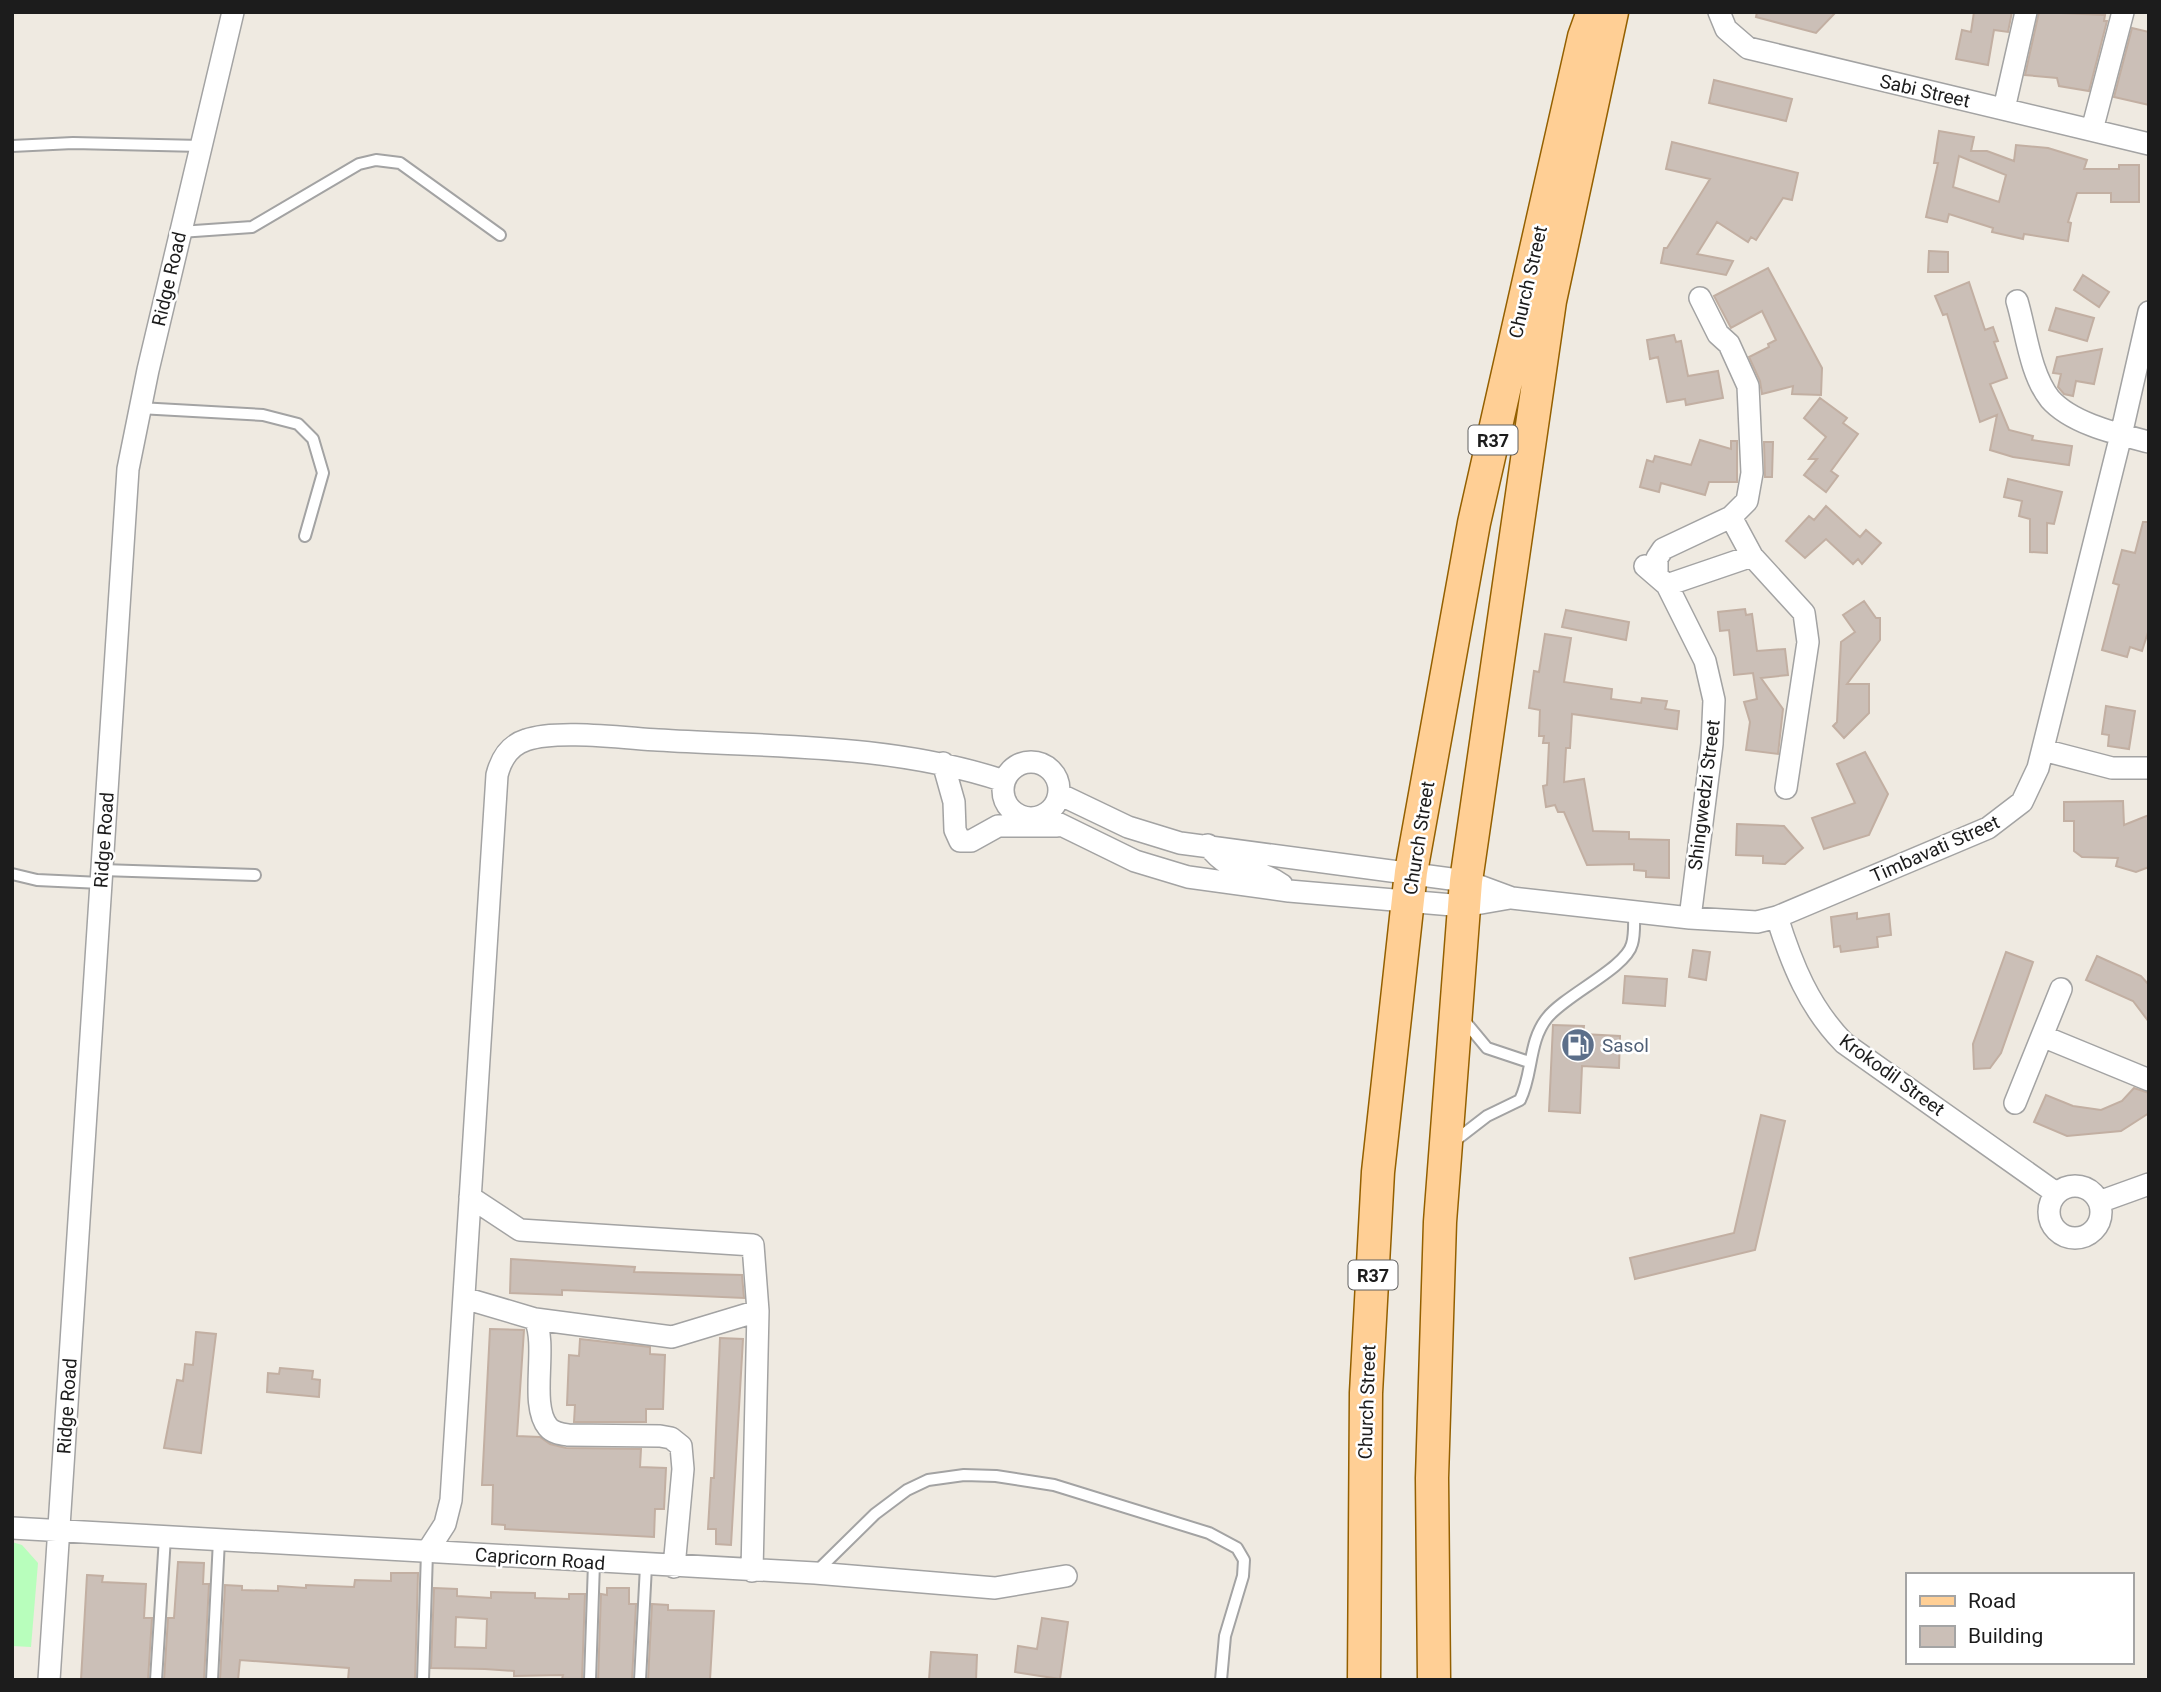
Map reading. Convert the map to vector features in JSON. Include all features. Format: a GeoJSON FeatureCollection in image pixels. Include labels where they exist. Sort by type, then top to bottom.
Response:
{"type":"FeatureCollection","features":[{"type":"Feature","properties":{"kind":"main road","name":"Church Street"},"geometry":{"type":"LineString","coordinates":[[1364,1680],[1366,1393],[1378,1172],[1410,886],[1474,523],[1584,37],[1593,12]]}},
{"type":"Feature","properties":{"kind":"main road","name":"Church Street"},"geometry":{"type":"LineString","coordinates":[[1434,1680],[1432,1478],[1445,1149],[1465,893],[1550,301],[1610,33],[1612,12]]}},
{"type":"Feature","properties":{"kind":"street","name":"Ridge Road"},"geometry":{"type":"LineString","coordinates":[[49,1680],[128,469],[139,408],[233,12]]}},
{"type":"Feature","properties":{"kind":"street"},"geometry":{"type":"LineString","coordinates":[[2004,109],[2026,12]]}},
{"type":"Feature","properties":{"kind":"street"},"geometry":{"type":"LineString","coordinates":[[2092,131],[2123,12]]}},
{"type":"Feature","properties":{"kind":"street","name":"Sabi Street"},"geometry":{"type":"LineString","coordinates":[[1720,13],[1726,30],[1748,48],[2149,144]]}},
{"type":"Feature","properties":{"kind":"street"},"geometry":{"type":"LineString","coordinates":[[1700,298],[1718,334],[1729,344],[1751,396],[1752,473],[1747,501],[1731,517],[1663,549],[1657,558],[1656,575],[1752,556]]}},
{"type":"Feature","properties":{"kind":"street"},"geometry":{"type":"LineString","coordinates":[[2017,301],[2037,371],[2051,400],[2070,414],[2122,435],[2149,442]]}},
{"type":"Feature","properties":{"kind":"street","name":"Timbavati Street"},"geometry":{"type":"LineString","coordinates":[[1410,886],[1732,922],[1777,918],[1997,822],[2022,802],[2031,789],[2043,750],[2122,435],[2149,312]]}},
{"type":"Feature","properties":{"kind":"street"},"geometry":{"type":"LineString","coordinates":[[1731,517],[1752,556],[1804,613],[1808,642],[1786,788]]}},
{"type":"Feature","properties":{"kind":"street","name":"Shingwedzi Street"},"geometry":{"type":"LineString","coordinates":[[1656,575],[1705,661],[1714,700],[1712,744],[1690,918]]}},
{"type":"Feature","properties":{"kind":"street"},"geometry":{"type":"LineString","coordinates":[[426,1552],[445,1524],[451,1500],[497,775],[500,763],[514,746],[538,736],[603,737],[885,754],[943,763],[1004,781]]}},
{"type":"Feature","properties":{"kind":"street"},"geometry":{"type":"LineString","coordinates":[[2043,750],[2112,768],[2149,768]]}},
{"type":"Feature","properties":{"kind":"street"},"geometry":{"type":"LineString","coordinates":[[1051,821],[1051,811],[1059,794],[1056,776],[1042,764],[1024,762],[1009,773],[1004,781],[1003,790],[1009,807],[1024,817],[1051,821],[1163,871],[1289,891],[1410,886]]}},
{"type":"Feature","properties":{"kind":"street"},"geometry":{"type":"LineString","coordinates":[[943,763],[954,802],[955,830],[960,841],[971,841],[998,827],[1051,821]]}},
{"type":"Feature","properties":{"kind":"street"},"geometry":{"type":"LineString","coordinates":[[1059,794],[1154,837],[1208,845],[1410,886]]}},
{"type":"Feature","properties":{"kind":"street"},"geometry":{"type":"LineString","coordinates":[[1208,845],[1222,863],[1263,874],[1289,891]]}},
{"type":"Feature","properties":{"kind":"street","name":"Krokodil Street"},"geometry":{"type":"LineString","coordinates":[[1777,918],[1808,999],[1823,1022],[1844,1043],[2056,1193]]}},
{"type":"Feature","properties":{"kind":"street"},"geometry":{"type":"LineString","coordinates":[[2015,1103],[2062,989]]}},
{"type":"Feature","properties":{"kind":"street"},"geometry":{"type":"LineString","coordinates":[[2042,1037],[2149,1080]]}},
{"type":"Feature","properties":{"kind":"street"},"geometry":{"type":"LineString","coordinates":[[2099,1202],[2149,1184]]}},
{"type":"Feature","properties":{"kind":"street"},"geometry":{"type":"LineString","coordinates":[[2071,1186],[2080,1186],[2095,1195],[2099,1202],[2101,1211],[2097,1227],[2083,1238],[2074,1239],[2057,1233],[2052,1226],[2048,1209],[2056,1193],[2071,1186]]}},
{"type":"Feature","properties":{"kind":"street"},"geometry":{"type":"LineString","coordinates":[[470,1198],[520,1230],[753,1245],[758,1311],[752,1571]]}},
{"type":"Feature","properties":{"kind":"street"},"geometry":{"type":"LineString","coordinates":[[464,1298],[535,1319],[672,1337],[758,1311]]}},
{"type":"Feature","properties":{"kind":"street"},"geometry":{"type":"LineString","coordinates":[[535,1319],[542,1412],[548,1427],[568,1435],[660,1436],[671,1438],[681,1446],[683,1469],[674,1567]]}},
{"type":"Feature","properties":{"kind":"street","name":"Capricorn Road"},"geometry":{"type":"LineString","coordinates":[[12,1528],[646,1566],[815,1573],[995,1588],[1066,1576]]}},
{"type":"Feature","properties":{"kind":"lane"},"geometry":{"type":"LineString","coordinates":[[12,146],[73,143],[201,146]]}},
{"type":"Feature","properties":{"kind":"lane"},"geometry":{"type":"LineString","coordinates":[[180,232],[252,227],[359,164],[376,160],[400,163],[500,234]]}},
{"type":"Feature","properties":{"kind":"lane"},"geometry":{"type":"LineString","coordinates":[[139,408],[263,415],[298,424],[313,439],[323,472],[305,536]]}},
{"type":"Feature","properties":{"kind":"lane"},"geometry":{"type":"LineString","coordinates":[[12,874],[37,880],[101,876],[255,875]]}},
{"type":"Feature","properties":{"kind":"lane"},"geometry":{"type":"LineString","coordinates":[[1445,1149],[1487,1116],[1520,1100],[1538,1033],[1547,1018],[1589,982],[1616,966],[1629,952],[1634,912]]}},
{"type":"Feature","properties":{"kind":"lane"},"geometry":{"type":"LineString","coordinates":[[1457,1011],[1487,1048],[1530,1062]]}},
{"type":"Feature","properties":{"kind":"lane"},"geometry":{"type":"LineString","coordinates":[[815,1573],[875,1514],[907,1490],[928,1480],[964,1475],[996,1476],[1054,1485],[1122,1509],[1209,1533],[1237,1548],[1244,1560],[1243,1576],[1225,1636],[1222,1680]]}},
{"type":"Feature","properties":{"kind":"lane"},"geometry":{"type":"LineString","coordinates":[[156,1680],[165,1537]]}},
{"type":"Feature","properties":{"kind":"lane"},"geometry":{"type":"LineString","coordinates":[[212,1680],[219,1540]]}},
{"type":"Feature","properties":{"kind":"lane"},"geometry":{"type":"LineString","coordinates":[[423,1680],[426,1552]]}},
{"type":"Feature","properties":{"kind":"lane"},"geometry":{"type":"LineString","coordinates":[[590,1680],[594,1563]]}},
{"type":"Feature","properties":{"kind":"lane"},"geometry":{"type":"LineString","coordinates":[[639,1680],[646,1566]]}},
{"type":"Feature","properties":{"kind":"green space"},"geometry":{"type":"Polygon","coordinates":[[[12,1542],[22,1545],[38,1563],[31,1647],[12,1646],[12,1542]]]}},
{"type":"Feature","properties":{"kind":"building"},"geometry":{"type":"Polygon","coordinates":[[[1757,12],[1836,12],[1816,33],[1756,17],[1757,12]]]}},
{"type":"Feature","properties":{"kind":"building"},"geometry":{"type":"Polygon","coordinates":[[[1974,12],[2012,12],[2008,32],[1994,30],[1988,65],[1956,59],[1962,30],[1971,32],[1974,12]]]}},
{"type":"Feature","properties":{"kind":"building"},"geometry":{"type":"Polygon","coordinates":[[[2039,12],[2105,15],[2104,21],[2107,21],[2089,91],[2059,86],[2057,78],[2025,75],[2039,12]]]}},
{"type":"Feature","properties":{"kind":"building"},"geometry":{"type":"Polygon","coordinates":[[[2132,28],[2149,32],[2149,105],[2114,97],[2132,28]]]}},
{"type":"Feature","properties":{"kind":"building"},"geometry":{"type":"Polygon","coordinates":[[[1714,80],[1792,99],[1786,121],[1709,103],[1714,80]]]}},
{"type":"Feature","properties":{"kind":"building"},"geometry":{"type":"Polygon","coordinates":[[[1939,131],[1974,137],[1971,151],[1987,151],[2014,161],[2016,145],[2048,148],[2087,160],[2084,169],[2119,169],[2119,165],[2139,165],[2139,202],[2111,202],[2111,193],[2077,193],[2068,222],[2071,223],[2068,241],[2024,234],[2023,239],[1992,232],[1993,228],[1949,214],[1947,222],[1926,217],[1938,163],[1934,163],[1939,131]],[[1959,156],[1953,187],[1999,202],[2006,175],[1959,156]]]}},
{"type":"Feature","properties":{"kind":"building"},"geometry":{"type":"Polygon","coordinates":[[[1672,142],[1798,173],[1792,200],[1783,198],[1756,240],[1751,237],[1748,242],[1717,222],[1697,254],[1733,261],[1726,275],[1661,263],[1664,248],[1667,248],[1710,179],[1666,169],[1672,142]]]}},
{"type":"Feature","properties":{"kind":"building"},"geometry":{"type":"Polygon","coordinates":[[[1929,251],[1948,252],[1948,272],[1928,272],[1929,251]]]}},
{"type":"Feature","properties":{"kind":"building"},"geometry":{"type":"Polygon","coordinates":[[[1768,268],[1822,368],[1821,395],[1792,394],[1793,386],[1762,394],[1760,381],[1749,357],[1769,347],[1768,344],[1776,340],[1762,311],[1731,328],[1714,296],[1768,268]]]}},
{"type":"Feature","properties":{"kind":"building"},"geometry":{"type":"Polygon","coordinates":[[[2083,275],[2109,292],[2099,307],[2074,290],[2083,275]]]}},
{"type":"Feature","properties":{"kind":"building"},"geometry":{"type":"Polygon","coordinates":[[[1969,282],[1985,330],[1993,327],[1998,341],[1994,342],[2007,378],[1990,384],[2009,430],[2033,436],[2032,440],[2072,446],[2069,465],[2013,457],[1990,450],[1997,415],[1980,422],[1947,314],[1943,315],[1935,296],[1969,282]]]}},
{"type":"Feature","properties":{"kind":"building"},"geometry":{"type":"Polygon","coordinates":[[[2056,308],[2094,318],[2087,341],[2049,330],[2056,308]]]}},
{"type":"Feature","properties":{"kind":"building"},"geometry":{"type":"Polygon","coordinates":[[[1674,335],[1676,342],[1681,341],[1688,376],[1718,371],[1723,398],[1686,405],[1685,399],[1667,402],[1658,357],[1650,359],[1647,340],[1674,335]]]}},
{"type":"Feature","properties":{"kind":"building"},"geometry":{"type":"Polygon","coordinates":[[[2102,349],[2094,384],[2076,381],[2073,396],[2064,394],[2058,387],[2061,374],[2053,373],[2057,357],[2102,349]]]}},
{"type":"Feature","properties":{"kind":"building"},"geometry":{"type":"Polygon","coordinates":[[[1820,398],[1847,418],[1843,423],[1858,434],[1831,471],[1838,476],[1826,492],[1804,475],[1817,459],[1809,459],[1826,437],[1804,418],[1820,398]]]}},
{"type":"Feature","properties":{"kind":"building"},"geometry":{"type":"Polygon","coordinates":[[[1700,440],[1731,449],[1731,441],[1737,441],[1737,482],[1709,482],[1705,495],[1661,483],[1659,492],[1640,487],[1647,460],[1653,462],[1655,456],[1691,465],[1700,440]]]}},
{"type":"Feature","properties":{"kind":"building"},"geometry":{"type":"Polygon","coordinates":[[[1764,442],[1773,442],[1772,477],[1765,477],[1764,442]]]}},
{"type":"Feature","properties":{"kind":"building"},"geometry":{"type":"Polygon","coordinates":[[[2008,479],[2062,492],[2054,524],[2047,523],[2047,553],[2030,552],[2030,519],[2019,516],[2022,501],[2004,497],[2008,479]]]}},
{"type":"Feature","properties":{"kind":"building"},"geometry":{"type":"Polygon","coordinates":[[[1826,506],[1860,537],[1866,530],[1881,543],[1862,564],[1858,559],[1853,564],[1826,539],[1805,558],[1786,541],[1809,516],[1814,520],[1826,506]]]}},
{"type":"Feature","properties":{"kind":"building"},"geometry":{"type":"Polygon","coordinates":[[[2143,522],[2149,522],[2149,629],[2142,651],[2130,647],[2127,657],[2102,650],[2119,585],[2113,583],[2122,550],[2135,553],[2143,522]]]}},
{"type":"Feature","properties":{"kind":"building"},"geometry":{"type":"Polygon","coordinates":[[[1864,601],[1876,618],[1880,618],[1880,640],[1847,684],[1869,684],[1869,713],[1844,738],[1833,726],[1837,722],[1841,642],[1855,632],[1843,615],[1864,601]]]}},
{"type":"Feature","properties":{"kind":"building"},"geometry":{"type":"Polygon","coordinates":[[[1745,609],[1746,615],[1752,614],[1757,651],[1785,649],[1788,675],[1761,678],[1783,709],[1778,754],[1746,750],[1750,722],[1744,702],[1757,699],[1753,673],[1734,675],[1729,630],[1720,631],[1718,612],[1745,609]]]}},
{"type":"Feature","properties":{"kind":"building"},"geometry":{"type":"Polygon","coordinates":[[[1566,610],[1629,622],[1626,640],[1562,627],[1566,610]]]}},
{"type":"Feature","properties":{"kind":"building"},"geometry":{"type":"Polygon","coordinates":[[[1545,634],[1571,638],[1564,682],[1612,689],[1611,699],[1641,703],[1642,698],[1667,701],[1665,709],[1679,711],[1677,729],[1572,714],[1570,748],[1566,748],[1564,782],[1584,779],[1593,831],[1629,832],[1629,839],[1669,840],[1669,878],[1646,877],[1646,871],[1634,870],[1634,864],[1587,865],[1564,812],[1558,812],[1555,805],[1546,807],[1543,786],[1547,785],[1549,743],[1543,743],[1544,736],[1539,736],[1540,710],[1529,708],[1534,671],[1539,672],[1545,634]]]}},
{"type":"Feature","properties":{"kind":"building"},"geometry":{"type":"Polygon","coordinates":[[[2106,706],[2135,711],[2129,749],[2108,746],[2109,735],[2102,734],[2106,706]]]}},
{"type":"Feature","properties":{"kind":"building"},"geometry":{"type":"Polygon","coordinates":[[[1865,752],[1888,794],[1869,835],[1824,849],[1812,818],[1855,803],[1837,764],[1865,752]]]}},
{"type":"Feature","properties":{"kind":"building"},"geometry":{"type":"Polygon","coordinates":[[[2123,801],[2124,825],[2149,815],[2149,867],[2136,872],[2116,866],[2118,858],[2082,857],[2074,851],[2074,821],[2064,821],[2064,802],[2123,801]]]}},
{"type":"Feature","properties":{"kind":"building"},"geometry":{"type":"Polygon","coordinates":[[[1737,824],[1784,826],[1803,848],[1785,864],[1763,863],[1763,856],[1736,855],[1737,824]]]}},
{"type":"Feature","properties":{"kind":"building"},"geometry":{"type":"Polygon","coordinates":[[[1857,913],[1857,919],[1889,914],[1891,935],[1877,937],[1878,947],[1841,952],[1840,946],[1834,947],[1831,917],[1857,913]]]}},
{"type":"Feature","properties":{"kind":"building"},"geometry":{"type":"Polygon","coordinates":[[[1693,950],[1710,952],[1706,980],[1689,977],[1693,950]]]}},
{"type":"Feature","properties":{"kind":"building"},"geometry":{"type":"Polygon","coordinates":[[[2006,952],[2033,962],[2001,1053],[1990,1068],[1974,1069],[1973,1044],[2006,952]]]}},
{"type":"Feature","properties":{"kind":"building"},"geometry":{"type":"Polygon","coordinates":[[[2097,956],[2141,976],[2149,985],[2149,1022],[2133,1001],[2086,980],[2097,956]]]}},
{"type":"Feature","properties":{"kind":"building"},"geometry":{"type":"Polygon","coordinates":[[[1625,976],[1667,979],[1665,1006],[1623,1003],[1625,976]]]}},
{"type":"Feature","properties":{"kind":"building"},"geometry":{"type":"Polygon","coordinates":[[[1553,1025],[1584,1026],[1583,1034],[1620,1036],[1619,1068],[1582,1066],[1580,1113],[1549,1111],[1553,1025]]]}},
{"type":"Feature","properties":{"kind":"building"},"geometry":{"type":"Polygon","coordinates":[[[2134,1088],[2149,1093],[2149,1113],[2121,1131],[2067,1136],[2034,1122],[2046,1095],[2073,1106],[2101,1110],[2122,1101],[2134,1088]]]}},
{"type":"Feature","properties":{"kind":"building"},"geometry":{"type":"Polygon","coordinates":[[[1761,1115],[1785,1121],[1755,1250],[1635,1279],[1630,1258],[1734,1233],[1761,1115]]]}},
{"type":"Feature","properties":{"kind":"building"},"geometry":{"type":"Polygon","coordinates":[[[511,1259],[635,1267],[634,1272],[742,1275],[744,1298],[562,1290],[562,1295],[510,1293],[511,1259]]]}},
{"type":"Feature","properties":{"kind":"building"},"geometry":{"type":"Polygon","coordinates":[[[490,1329],[524,1330],[517,1436],[540,1437],[550,1444],[566,1448],[641,1449],[640,1467],[666,1468],[664,1509],[655,1509],[654,1537],[505,1529],[505,1525],[492,1524],[493,1485],[482,1485],[490,1329]]]}},
{"type":"Feature","properties":{"kind":"building"},"geometry":{"type":"Polygon","coordinates":[[[196,1332],[216,1334],[201,1453],[164,1448],[177,1380],[183,1381],[185,1364],[193,1365],[196,1332]]]}},
{"type":"Feature","properties":{"kind":"building"},"geometry":{"type":"Polygon","coordinates":[[[720,1338],[743,1339],[731,1545],[716,1544],[716,1529],[708,1529],[711,1478],[714,1478],[720,1338]]]}},
{"type":"Feature","properties":{"kind":"building"},"geometry":{"type":"Polygon","coordinates":[[[580,1339],[650,1347],[650,1354],[665,1355],[663,1409],[646,1409],[646,1422],[574,1422],[575,1405],[567,1405],[569,1355],[579,1356],[580,1339]]]}},
{"type":"Feature","properties":{"kind":"building"},"geometry":{"type":"Polygon","coordinates":[[[280,1368],[313,1371],[312,1379],[320,1380],[319,1397],[267,1392],[268,1373],[279,1374],[280,1368]]]}},
{"type":"Feature","properties":{"kind":"building"},"geometry":{"type":"Polygon","coordinates":[[[178,1562],[204,1563],[203,1584],[209,1584],[204,1680],[164,1680],[168,1618],[174,1618],[178,1562]]]}},
{"type":"Feature","properties":{"kind":"building"},"geometry":{"type":"Polygon","coordinates":[[[391,1573],[418,1573],[415,1680],[348,1680],[349,1668],[240,1660],[238,1680],[220,1680],[225,1585],[242,1586],[242,1590],[278,1591],[278,1586],[354,1587],[355,1580],[391,1581],[391,1573]]]}},
{"type":"Feature","properties":{"kind":"building"},"geometry":{"type":"Polygon","coordinates":[[[87,1575],[103,1576],[102,1582],[146,1584],[144,1618],[152,1618],[148,1680],[81,1680],[87,1575]]]}},
{"type":"Feature","properties":{"kind":"building"},"geometry":{"type":"Polygon","coordinates":[[[434,1588],[457,1589],[457,1596],[491,1598],[491,1592],[535,1593],[535,1598],[569,1599],[569,1594],[585,1594],[582,1679],[562,1679],[563,1675],[514,1676],[514,1671],[431,1668],[434,1588]],[[456,1617],[455,1647],[486,1648],[487,1619],[456,1617]]]}},
{"type":"Feature","properties":{"kind":"building"},"geometry":{"type":"Polygon","coordinates":[[[607,1588],[629,1588],[629,1604],[636,1604],[632,1680],[598,1680],[601,1594],[607,1595],[607,1588]]]}},
{"type":"Feature","properties":{"kind":"building"},"geometry":{"type":"Polygon","coordinates":[[[652,1604],[668,1605],[668,1610],[714,1611],[710,1680],[648,1680],[652,1604]]]}},
{"type":"Feature","properties":{"kind":"building"},"geometry":{"type":"Polygon","coordinates":[[[1042,1618],[1068,1622],[1060,1679],[1015,1672],[1018,1646],[1037,1649],[1042,1618]]]}},
{"type":"Feature","properties":{"kind":"building"},"geometry":{"type":"Polygon","coordinates":[[[931,1652],[977,1655],[976,1680],[929,1680],[931,1652]]]}},
{"type":"Feature","properties":{"kind":"place","name":"Sasol"},"geometry":{"type":"Point","coordinates":[1578,1045]}}]}
